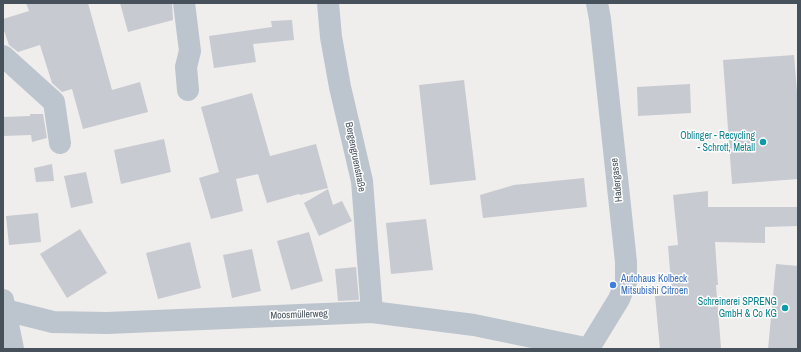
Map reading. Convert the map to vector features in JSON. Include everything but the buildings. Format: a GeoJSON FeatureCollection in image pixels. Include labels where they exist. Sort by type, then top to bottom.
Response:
{"type":"FeatureCollection","features":[{"type":"Feature","properties":{"kind":"street"},"geometry":{"type":"LineString","coordinates":[[184,3],[190,51],[186,67],[188,90]]}},
{"type":"Feature","properties":{"kind":"street","name":"Bergengruenstraße"},"geometry":{"type":"LineString","coordinates":[[328,3],[331,37],[340,87],[362,181],[372,312]]}},
{"type":"Feature","properties":{"kind":"street","name":"Hadergasse"},"geometry":{"type":"LineString","coordinates":[[590,349],[619,299],[626,282],[626,262],[600,19],[597,3]]}},
{"type":"Feature","properties":{"kind":"street"},"geometry":{"type":"LineString","coordinates":[[3,56],[54,102],[60,143]]}},
{"type":"Feature","properties":{"kind":"street"},"geometry":{"type":"LineString","coordinates":[[4,305],[13,349]]}},
{"type":"Feature","properties":{"kind":"street","name":"Moosmüllerweg"},"geometry":{"type":"LineString","coordinates":[[4,305],[53,322],[107,323],[372,312],[474,325],[590,349]]}},
{"type":"Feature","properties":{"kind":"place","name":"Oblinger - Recycling - Schrott, Metall"},"geometry":{"type":"Point","coordinates":[763,142]}},
{"type":"Feature","properties":{"kind":"place","name":"Autohaus Kolbeck Mitsubishi Citroen"},"geometry":{"type":"Point","coordinates":[613,285]}},
{"type":"Feature","properties":{"kind":"place","name":"Schreinerei SPRENG GmbH & Co KG"},"geometry":{"type":"Point","coordinates":[785,308]}}]}
